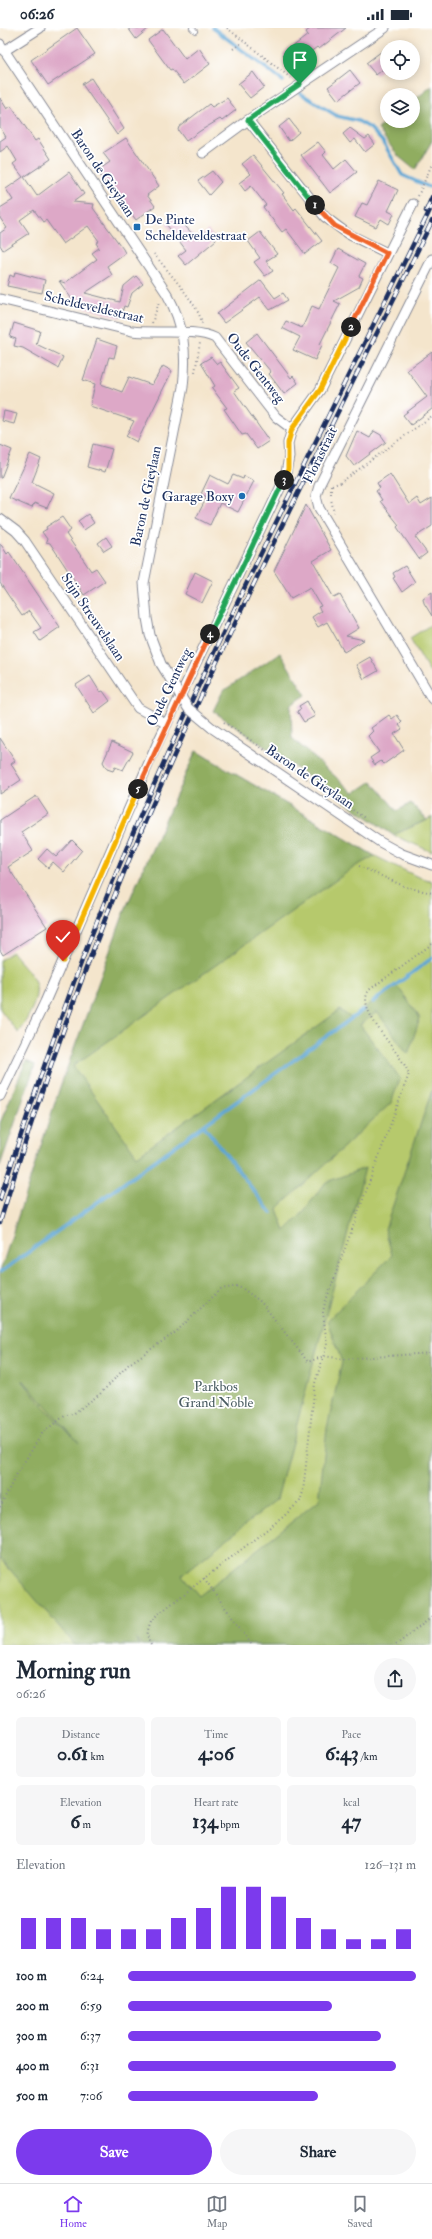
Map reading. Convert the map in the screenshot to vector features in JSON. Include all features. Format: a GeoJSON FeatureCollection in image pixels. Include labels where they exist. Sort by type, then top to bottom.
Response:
{"type":"FeatureCollection","features":[{"type":"Feature","properties":{"kind":"street"},"geometry":{"type":"LineString","coordinates":[[2,47],[40,28]]}},
{"type":"Feature","properties":{"kind":"street"},"geometry":{"type":"LineString","coordinates":[[203,153],[300,84],[385,28]]}},
{"type":"Feature","properties":{"kind":"street","name":"Baron de Gieylaan"},"geometry":{"type":"LineString","coordinates":[[2,47],[167,294],[176,309],[183,333],[186,361],[183,387],[144,582],[147,618],[152,641],[161,664],[184,702],[212,728],[380,842],[402,854],[432,865]]}},
{"type":"Feature","properties":{"kind":"street"},"geometry":{"type":"LineString","coordinates":[[248,120],[325,217],[348,234],[387,253]]}},
{"type":"Feature","properties":{"kind":"street"},"geometry":{"type":"LineString","coordinates":[[292,429],[320,390],[387,253],[414,204]]}},
{"type":"Feature","properties":{"kind":"street","name":"Florastraat"},"geometry":{"type":"LineString","coordinates":[[432,259],[317,490],[316,496],[319,508],[432,698]]}},
{"type":"Feature","properties":{"kind":"street","name":"Scheldeveldestraat"},"geometry":{"type":"LineString","coordinates":[[0,299],[132,331],[150,334],[183,333]]}},
{"type":"Feature","properties":{"kind":"street","name":"Oude Gentweg"},"geometry":{"type":"LineString","coordinates":[[0,1096],[48,995],[167,724],[285,478],[289,457],[288,443],[292,429],[276,416],[215,338],[206,333],[183,333]]}},
{"type":"Feature","properties":{"kind":"street","name":"Stijn Streuvelslaan"},"geometry":{"type":"LineString","coordinates":[[0,519],[16,531],[25,541],[138,708],[167,724]]}},
{"type":"Feature","properties":{"kind":"path"},"geometry":{"type":"LineString","coordinates":[[227,28],[300,84]]}},
{"type":"Feature","properties":{"kind":"path"},"geometry":{"type":"LineString","coordinates":[[233,50],[244,42]]}},
{"type":"Feature","properties":{"kind":"path"},"geometry":{"type":"LineString","coordinates":[[422,191],[432,164]]}},
{"type":"Feature","properties":{"kind":"path"},"geometry":{"type":"LineString","coordinates":[[150,334],[156,309],[161,300],[167,294]]}},
{"type":"Feature","properties":{"kind":"path"},"geometry":{"type":"LineString","coordinates":[[317,490],[340,483],[432,416]]}},
{"type":"Feature","properties":{"kind":"path"},"geometry":{"type":"LineString","coordinates":[[331,480],[331,499],[336,516]]}},
{"type":"Feature","properties":{"kind":"path"},"geometry":{"type":"LineString","coordinates":[[219,719],[372,823]]}},
{"type":"Feature","properties":{"kind":"path"},"geometry":{"type":"LineString","coordinates":[[359,866],[406,886],[432,893]]}},
{"type":"Feature","properties":{"kind":"path"},"geometry":{"type":"LineString","coordinates":[[151,1645],[148,1640],[147,1628],[152,1619],[293,1509],[300,1501],[303,1492],[315,1383],[327,1346],[323,1312],[324,1303],[409,1074],[405,1063],[370,1016],[365,1002],[365,995],[369,990],[432,944]]}},
{"type":"Feature","properties":{"kind":"path"},"geometry":{"type":"LineString","coordinates":[[0,1507],[15,1477],[43,1432],[66,1415],[73,1414],[100,1394],[129,1364],[176,1332],[221,1289],[239,1286],[260,1302],[308,1362],[324,1356],[343,1359],[432,1353]]}},
{"type":"Feature","properties":{"kind":"path"},"geometry":{"type":"LineString","coordinates":[[204,1578],[252,1645]]}},
{"type":"Feature","properties":{"kind":"path"},"geometry":{"type":"LineString","coordinates":[[396,1645],[432,1617]]}},
{"type":"Feature","properties":{"kind":"green space"},"geometry":{"type":"Polygon","coordinates":[[[432,86],[432,141],[415,170],[398,156],[378,129],[380,127],[420,128],[420,95],[432,86]]]}},
{"type":"Feature","properties":{"kind":"green space"},"geometry":{"type":"Polygon","coordinates":[[[432,624],[432,676],[410,638],[432,624]]]}},
{"type":"Feature","properties":{"kind":"green space"},"geometry":{"type":"Polygon","coordinates":[[[280,653],[306,695],[291,705],[292,738],[354,793],[372,781],[397,811],[411,803],[427,820],[393,835],[213,711],[223,691],[280,653]]]}},
{"type":"Feature","properties":{"kind":"green space","name":"Parkbos Grand Noble"},"geometry":{"type":"Polygon","coordinates":[[[196,751],[375,856],[416,876],[432,881],[432,1645],[0,1645],[0,1273],[125,910],[196,751]]]}},
{"type":"Feature","properties":{"kind":"green space","name":"Parkbos Grand Noble"},"geometry":{"type":"Polygon","coordinates":[[[196,751],[375,856],[356,866],[73,1066],[137,1156],[340,1010],[351,1018],[396,984],[420,1018],[408,1054],[377,1012],[360,1025],[400,1078],[391,1103],[277,1209],[285,1231],[300,1216],[326,1182],[365,1168],[277,1499],[182,1575],[199,1596],[319,1500],[327,1428],[342,1362],[327,1321],[392,1255],[385,1229],[432,1090],[432,1645],[142,1645],[135,1638],[139,1645],[75,1645],[0,1558],[0,1272],[60,1087],[125,910],[196,751]],[[23,1380],[43,1406],[79,1443],[23,1380]]]}},
{"type":"Feature","properties":{"kind":"green space"},"geometry":{"type":"Polygon","coordinates":[[[432,817],[432,852],[393,835],[427,820],[432,817]]]}},
{"type":"Feature","properties":{"kind":"green space"},"geometry":{"type":"Polygon","coordinates":[[[12,952],[34,980],[36,987],[35,1001],[18,1033],[0,1009],[0,960],[12,952]]]}},
{"type":"Feature","properties":{"kind":"green space"},"geometry":{"type":"Polygon","coordinates":[[[26,1061],[35,1065],[0,1166],[0,1123],[26,1061]]]}},
{"type":"Feature","properties":{"kind":"building"},"geometry":{"type":"Polygon","coordinates":[[[77,28],[95,54],[48,85],[31,60],[77,28]]]}},
{"type":"Feature","properties":{"kind":"building"},"geometry":{"type":"Polygon","coordinates":[[[128,28],[149,28],[136,39],[128,28]]]}},
{"type":"Feature","properties":{"kind":"building"},"geometry":{"type":"Polygon","coordinates":[[[311,28],[346,28],[319,49],[317,47],[292,66],[283,54],[308,35],[306,32],[311,28]]]}},
{"type":"Feature","properties":{"kind":"building"},"geometry":{"type":"Polygon","coordinates":[[[163,29],[185,59],[199,48],[210,64],[184,84],[172,69],[170,70],[148,40],[163,29]]]}},
{"type":"Feature","properties":{"kind":"building"},"geometry":{"type":"Polygon","coordinates":[[[380,52],[380,72],[376,75],[366,63],[380,52]]]}},
{"type":"Feature","properties":{"kind":"building"},"geometry":{"type":"Polygon","coordinates":[[[350,70],[360,83],[338,100],[328,87],[350,70]]]}},
{"type":"Feature","properties":{"kind":"building"},"geometry":{"type":"Polygon","coordinates":[[[253,72],[264,87],[250,98],[238,84],[253,72]]]}},
{"type":"Feature","properties":{"kind":"building"},"geometry":{"type":"Polygon","coordinates":[[[91,78],[124,129],[117,135],[82,84],[91,78]]]}},
{"type":"Feature","properties":{"kind":"building"},"geometry":{"type":"Polygon","coordinates":[[[0,98],[7,109],[11,106],[35,141],[38,139],[51,159],[24,177],[37,196],[69,172],[84,194],[73,202],[94,204],[93,208],[125,253],[107,266],[112,275],[85,293],[120,302],[124,286],[136,276],[143,284],[132,293],[127,307],[124,306],[120,318],[76,305],[59,281],[65,283],[97,259],[92,253],[99,248],[96,243],[99,241],[88,226],[63,244],[46,220],[43,222],[34,210],[20,220],[29,233],[3,250],[0,245],[0,233],[7,228],[0,218],[0,208],[13,200],[6,189],[23,177],[13,164],[17,161],[8,146],[0,152],[0,141],[6,137],[0,127],[0,98]]]}},
{"type":"Feature","properties":{"kind":"building"},"geometry":{"type":"Polygon","coordinates":[[[227,98],[236,110],[222,121],[220,119],[186,141],[178,130],[179,127],[209,104],[212,107],[227,98]]]}},
{"type":"Feature","properties":{"kind":"building"},"geometry":{"type":"Polygon","coordinates":[[[289,119],[299,132],[289,141],[279,127],[289,119]]]}},
{"type":"Feature","properties":{"kind":"building"},"geometry":{"type":"Polygon","coordinates":[[[350,128],[365,139],[369,136],[375,144],[365,152],[355,139],[350,143],[343,134],[350,128]]]}},
{"type":"Feature","properties":{"kind":"building"},"geometry":{"type":"Polygon","coordinates":[[[126,138],[159,186],[147,195],[155,206],[136,220],[116,192],[113,194],[97,171],[110,162],[103,153],[126,138]]]}},
{"type":"Feature","properties":{"kind":"building"},"geometry":{"type":"Polygon","coordinates":[[[318,142],[326,152],[323,155],[334,169],[346,159],[357,172],[330,193],[301,155],[318,142]]]}},
{"type":"Feature","properties":{"kind":"building"},"geometry":{"type":"Polygon","coordinates":[[[253,155],[284,193],[282,194],[294,210],[296,208],[322,241],[305,254],[286,229],[282,232],[263,207],[266,205],[251,186],[245,191],[239,183],[251,174],[242,164],[253,155]]]}},
{"type":"Feature","properties":{"kind":"building"},"geometry":{"type":"Polygon","coordinates":[[[212,171],[221,182],[209,195],[198,181],[212,171]]]}},
{"type":"Feature","properties":{"kind":"building"},"geometry":{"type":"Polygon","coordinates":[[[379,181],[398,190],[388,211],[394,214],[389,224],[381,219],[376,227],[355,217],[362,203],[367,205],[379,181]]]}},
{"type":"Feature","properties":{"kind":"building"},"geometry":{"type":"Polygon","coordinates":[[[176,216],[197,239],[208,230],[216,240],[186,265],[178,256],[186,250],[166,224],[176,216]]]}},
{"type":"Feature","properties":{"kind":"building"},"geometry":{"type":"Polygon","coordinates":[[[260,232],[277,254],[266,261],[273,271],[265,276],[254,262],[260,258],[248,241],[260,232]]]}},
{"type":"Feature","properties":{"kind":"building"},"geometry":{"type":"Polygon","coordinates":[[[338,249],[365,264],[359,276],[363,278],[359,287],[334,301],[340,304],[320,344],[322,345],[315,360],[293,350],[300,337],[282,328],[286,321],[302,328],[312,306],[319,309],[339,268],[331,263],[338,249]]]}},
{"type":"Feature","properties":{"kind":"building"},"geometry":{"type":"Polygon","coordinates":[[[15,272],[45,280],[42,293],[7,286],[10,275],[14,277],[15,272]]]}},
{"type":"Feature","properties":{"kind":"building"},"geometry":{"type":"Polygon","coordinates":[[[261,280],[275,298],[283,293],[288,300],[270,310],[260,297],[224,323],[217,314],[261,280]]]}},
{"type":"Feature","properties":{"kind":"building"},"geometry":{"type":"Polygon","coordinates":[[[14,323],[40,331],[36,344],[63,357],[58,368],[23,348],[14,346],[16,339],[10,337],[14,323]]]}},
{"type":"Feature","properties":{"kind":"building"},"geometry":{"type":"Polygon","coordinates":[[[257,333],[291,378],[293,376],[298,383],[284,394],[269,374],[271,372],[246,342],[257,333]]]}},
{"type":"Feature","properties":{"kind":"building"},"geometry":{"type":"Polygon","coordinates":[[[97,339],[117,346],[114,358],[109,357],[101,384],[122,392],[129,377],[152,385],[163,366],[172,371],[137,442],[126,436],[134,421],[90,406],[95,384],[83,380],[97,339]]]}},
{"type":"Feature","properties":{"kind":"building"},"geometry":{"type":"Polygon","coordinates":[[[432,352],[432,409],[411,425],[403,415],[427,397],[407,370],[432,352]]]}},
{"type":"Feature","properties":{"kind":"building"},"geometry":{"type":"Polygon","coordinates":[[[211,357],[217,364],[220,362],[239,388],[234,391],[269,441],[257,449],[246,434],[242,435],[224,409],[227,408],[212,388],[215,386],[201,363],[211,357]]]}},
{"type":"Feature","properties":{"kind":"building"},"geometry":{"type":"Polygon","coordinates":[[[4,411],[17,414],[14,424],[2,421],[4,411]]]}},
{"type":"Feature","properties":{"kind":"building"},"geometry":{"type":"Polygon","coordinates":[[[357,431],[370,438],[374,431],[381,435],[386,442],[354,466],[346,456],[357,431]]]}},
{"type":"Feature","properties":{"kind":"building"},"geometry":{"type":"Polygon","coordinates":[[[93,444],[112,449],[105,472],[87,467],[93,444]]]}},
{"type":"Feature","properties":{"kind":"building"},"geometry":{"type":"Polygon","coordinates":[[[0,445],[12,450],[1,478],[0,478],[0,445]]]}},
{"type":"Feature","properties":{"kind":"building"},"geometry":{"type":"Polygon","coordinates":[[[30,454],[41,459],[32,482],[54,493],[47,508],[34,503],[32,508],[9,498],[30,454]]]}},
{"type":"Feature","properties":{"kind":"building"},"geometry":{"type":"Polygon","coordinates":[[[390,474],[409,504],[417,498],[421,505],[432,498],[432,526],[415,537],[427,553],[419,559],[397,527],[399,525],[380,501],[382,500],[376,491],[380,488],[377,483],[390,474]]]}},
{"type":"Feature","properties":{"kind":"building"},"geometry":{"type":"Polygon","coordinates":[[[210,475],[228,484],[233,475],[243,479],[244,476],[254,481],[238,512],[220,503],[210,525],[196,518],[207,497],[201,494],[210,475]]]}},
{"type":"Feature","properties":{"kind":"building"},"geometry":{"type":"Polygon","coordinates":[[[306,505],[331,550],[313,561],[334,598],[340,595],[359,628],[346,636],[364,640],[344,652],[327,622],[318,627],[312,617],[321,611],[318,607],[321,606],[310,587],[291,598],[274,571],[306,505]]]}},
{"type":"Feature","properties":{"kind":"building"},"geometry":{"type":"Polygon","coordinates":[[[88,514],[94,523],[84,530],[78,521],[88,514]]]}},
{"type":"Feature","properties":{"kind":"building"},"geometry":{"type":"Polygon","coordinates":[[[62,517],[71,530],[66,534],[91,571],[96,568],[105,581],[84,595],[50,543],[46,542],[47,539],[42,532],[47,529],[46,527],[62,517]]]}},
{"type":"Feature","properties":{"kind":"building"},"geometry":{"type":"Polygon","coordinates":[[[106,537],[112,546],[104,551],[98,543],[106,537]]]}},
{"type":"Feature","properties":{"kind":"building"},"geometry":{"type":"Polygon","coordinates":[[[0,543],[7,554],[9,552],[60,627],[40,641],[34,632],[41,628],[29,611],[22,616],[0,583],[0,543]]]}},
{"type":"Feature","properties":{"kind":"building"},"geometry":{"type":"Polygon","coordinates":[[[405,566],[415,582],[402,592],[393,578],[395,577],[393,573],[405,566]]]}},
{"type":"Feature","properties":{"kind":"building"},"geometry":{"type":"Polygon","coordinates":[[[195,572],[213,581],[202,603],[185,594],[195,572]]]}},
{"type":"Feature","properties":{"kind":"building"},"geometry":{"type":"Polygon","coordinates":[[[432,592],[432,616],[424,603],[423,598],[432,592]]]}},
{"type":"Feature","properties":{"kind":"building"},"geometry":{"type":"Polygon","coordinates":[[[370,657],[378,671],[364,679],[356,665],[370,657]]]}},
{"type":"Feature","properties":{"kind":"building"},"geometry":{"type":"Polygon","coordinates":[[[90,676],[100,692],[103,691],[110,701],[94,713],[76,685],[90,676]]]}},
{"type":"Feature","properties":{"kind":"building"},"geometry":{"type":"Polygon","coordinates":[[[307,701],[315,716],[304,722],[297,711],[301,709],[299,706],[307,701]]]}},
{"type":"Feature","properties":{"kind":"building"},"geometry":{"type":"Polygon","coordinates":[[[389,715],[392,719],[397,715],[402,722],[399,725],[402,729],[394,734],[404,750],[384,764],[381,761],[375,765],[370,758],[379,752],[368,736],[373,731],[371,728],[389,715]]]}},
{"type":"Feature","properties":{"kind":"building"},"geometry":{"type":"Polygon","coordinates":[[[0,738],[15,761],[11,764],[21,780],[0,794],[0,738]]]}},
{"type":"Feature","properties":{"kind":"building"},"geometry":{"type":"Polygon","coordinates":[[[112,742],[133,752],[123,770],[115,767],[113,771],[107,769],[103,762],[112,742]]]}},
{"type":"Feature","properties":{"kind":"building"},"geometry":{"type":"Polygon","coordinates":[[[36,796],[48,814],[21,832],[33,851],[8,867],[47,927],[3,955],[0,950],[0,820],[36,796]]]}},
{"type":"Feature","properties":{"kind":"building"},"geometry":{"type":"Polygon","coordinates":[[[72,840],[82,850],[64,872],[53,862],[48,868],[38,859],[47,849],[56,857],[72,840]]]}},
{"type":"Feature","properties":{"kind":"waterway"},"geometry":{"type":"LineString","coordinates":[[213,28],[283,81]]}},
{"type":"Feature","properties":{"kind":"waterway"},"geometry":{"type":"LineString","coordinates":[[300,93],[337,116],[358,121],[370,128],[383,142],[402,175],[429,187]]}},
{"type":"Feature","properties":{"kind":"waterway"},"geometry":{"type":"LineString","coordinates":[[373,1002],[432,958]]}},
{"type":"Feature","properties":{"kind":"waterway"},"geometry":{"type":"LineString","coordinates":[[1,1272],[363,1010]]}},
{"type":"Feature","properties":{"kind":"waterway"},"geometry":{"type":"LineString","coordinates":[[204,1126],[271,1213]]}},
{"type":"Feature","properties":{"kind":"railway"},"geometry":{"type":"LineString","coordinates":[[426,211],[432,197]]}},
{"type":"Feature","properties":{"kind":"railway"},"geometry":{"type":"LineString","coordinates":[[0,1199],[41,1075],[85,952],[117,871],[153,787],[269,536],[432,206]]}},
{"type":"Feature","properties":{"kind":"railway"},"geometry":{"type":"LineString","coordinates":[[0,1222],[68,1016],[87,965],[148,815],[181,740],[251,590],[432,221]]}},
{"type":"Feature","properties":{"kind":"place","name":"De Pinte Scheldeveldestraat"},"geometry":{"type":"Point","coordinates":[137,227]}},
{"type":"Feature","properties":{"kind":"place","name":"Garage Boxy"},"geometry":{"type":"Point","coordinates":[242,496]}},
{"type":"Feature","properties":{"kind":"route"},"geometry":{"type":"LineString","coordinates":[[63,961],[157,744],[285,478],[288,469],[288,443],[292,429],[320,390],[387,253],[348,234],[335,226],[325,217],[248,120],[300,84]]}}]}
